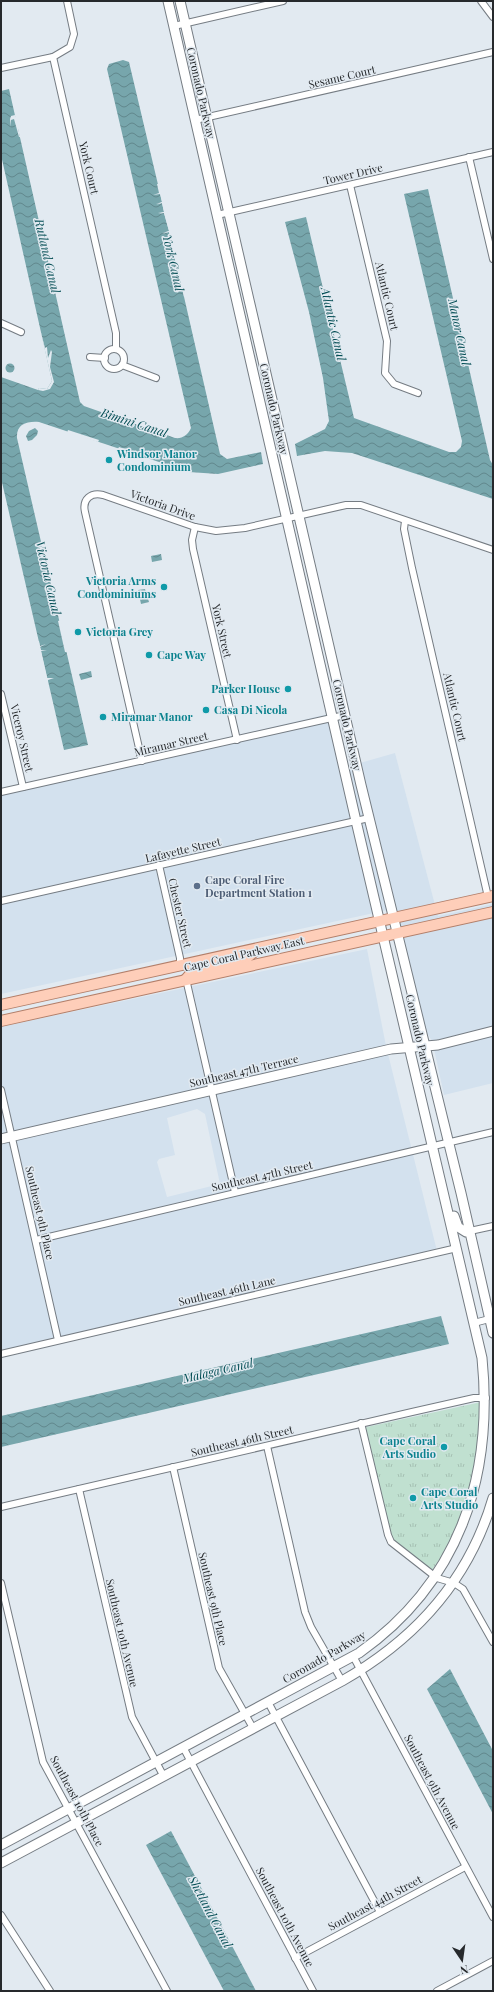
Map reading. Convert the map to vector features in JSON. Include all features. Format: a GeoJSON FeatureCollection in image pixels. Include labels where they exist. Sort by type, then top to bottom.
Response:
{"type":"FeatureCollection","features":[{"type":"Feature","properties":{"kind":"main road","name":"Cape Coral Parkway East"},"geometry":{"type":"LineString","coordinates":[[1,1005],[490,897]]}},
{"type":"Feature","properties":{"kind":"main road","name":"Cape Coral Parkway East"},"geometry":{"type":"LineString","coordinates":[[1,1021],[493,912]]}},
{"type":"Feature","properties":{"kind":"main road"},"geometry":{"type":"LineString","coordinates":[[186,979],[193,971],[248,957],[259,948]]}},
{"type":"Feature","properties":{"kind":"main road"},"geometry":{"type":"LineString","coordinates":[[109,997],[124,988],[173,975],[180,965]]}},
{"type":"Feature","properties":{"kind":"main road"},"geometry":{"type":"LineString","coordinates":[[1,1012],[47,1001],[56,993]]}},
{"type":"Feature","properties":{"kind":"street"},"geometry":{"type":"LineString","coordinates":[[1,68],[53,57],[67,50],[73,42],[73,30],[67,1]]}},
{"type":"Feature","properties":{"kind":"street","name":"Coronado Parkway"},"geometry":{"type":"LineString","coordinates":[[1,1845],[67,1808],[353,1656],[380,1638],[422,1598],[437,1578],[463,1532],[480,1485],[487,1444],[488,1398],[486,1377],[356,821],[168,1]]}},
{"type":"Feature","properties":{"kind":"street","name":"Coronado Parkway"},"geometry":{"type":"LineString","coordinates":[[180,1],[345,715],[492,1319],[493,1333]]}},
{"type":"Feature","properties":{"kind":"street"},"geometry":{"type":"LineString","coordinates":[[174,26],[282,1]]}},
{"type":"Feature","properties":{"kind":"street"},"geometry":{"type":"LineString","coordinates":[[481,1],[493,17]]}},
{"type":"Feature","properties":{"kind":"street","name":"Sesame Court"},"geometry":{"type":"LineString","coordinates":[[195,120],[493,52]]}},
{"type":"Feature","properties":{"kind":"street","name":"York Court"},"geometry":{"type":"LineString","coordinates":[[53,57],[116,333],[116,349],[123,354],[124,360],[122,365]]}},
{"type":"Feature","properties":{"kind":"street","name":"Tower Drive"},"geometry":{"type":"LineString","coordinates":[[217,215],[493,152]]}},
{"type":"Feature","properties":{"kind":"street"},"geometry":{"type":"LineString","coordinates":[[470,157],[493,259]]}},
{"type":"Feature","properties":{"kind":"street","name":"Atlantic Court"},"geometry":{"type":"LineString","coordinates":[[350,185],[387,341],[386,373],[394,384],[418,393]]}},
{"type":"Feature","properties":{"kind":"street"},"geometry":{"type":"LineString","coordinates":[[1,323],[21,332]]}},
{"type":"Feature","properties":{"kind":"street"},"geometry":{"type":"LineString","coordinates":[[116,349],[107,352],[105,358],[106,364],[110,368],[116,369],[122,365],[156,378]]}},
{"type":"Feature","properties":{"kind":"street"},"geometry":{"type":"LineString","coordinates":[[90,356],[105,358]]}},
{"type":"Feature","properties":{"kind":"street"},"geometry":{"type":"LineString","coordinates":[[250,360],[262,357]]}},
{"type":"Feature","properties":{"kind":"street","name":"Victoria Drive"},"geometry":{"type":"LineString","coordinates":[[142,761],[85,512],[84,504],[92,495],[104,495],[195,527],[216,531],[230,530],[354,504],[369,507],[405,521],[493,550]]}},
{"type":"Feature","properties":{"kind":"street","name":"Atlantic Court"},"geometry":{"type":"LineString","coordinates":[[405,521],[404,529],[412,568],[490,897]]}},
{"type":"Feature","properties":{"kind":"street","name":"York Street"},"geometry":{"type":"LineString","coordinates":[[195,527],[192,540],[193,550],[237,740]]}},
{"type":"Feature","properties":{"kind":"street","name":"Viceroy Street"},"geometry":{"type":"LineString","coordinates":[[1,694],[23,787]]}},
{"type":"Feature","properties":{"kind":"street","name":"Miramar Street"},"geometry":{"type":"LineString","coordinates":[[1,792],[345,715]]}},
{"type":"Feature","properties":{"kind":"street","name":"Lafayette Street"},"geometry":{"type":"LineString","coordinates":[[1,900],[370,818]]}},
{"type":"Feature","properties":{"kind":"street","name":"Chester Street"},"geometry":{"type":"LineString","coordinates":[[159,865],[180,958],[180,965]]}},
{"type":"Feature","properties":{"kind":"street"},"geometry":{"type":"LineString","coordinates":[[186,979],[235,1192]]}},
{"type":"Feature","properties":{"kind":"street","name":"Southeast 47th Terrace"},"geometry":{"type":"LineString","coordinates":[[1,1139],[391,1049],[438,1045],[493,1031]]}},
{"type":"Feature","properties":{"kind":"street","name":"Southeast 9th Place"},"geometry":{"type":"LineString","coordinates":[[1,1090],[58,1340]]}},
{"type":"Feature","properties":{"kind":"street","name":"Southeast 47th Street"},"geometry":{"type":"LineString","coordinates":[[36,1240],[493,1132]]}},
{"type":"Feature","properties":{"kind":"street"},"geometry":{"type":"LineString","coordinates":[[445,1200],[451,1205],[458,1226],[466,1232],[493,1226]]}},
{"type":"Feature","properties":{"kind":"street","name":"Southeast 46th Lane"},"geometry":{"type":"LineString","coordinates":[[1,1354],[457,1248]]}},
{"type":"Feature","properties":{"kind":"street"},"geometry":{"type":"LineString","coordinates":[[474,1323],[492,1319]]}},
{"type":"Feature","properties":{"kind":"street","name":"Southeast 46th Street"},"geometry":{"type":"LineString","coordinates":[[1,1507],[474,1398],[488,1398]]}},
{"type":"Feature","properties":{"kind":"street"},"geometry":{"type":"LineString","coordinates":[[362,1424],[388,1535],[398,1549],[437,1578],[454,1583],[466,1593],[493,1642]]}},
{"type":"Feature","properties":{"kind":"street"},"geometry":{"type":"LineString","coordinates":[[267,1446],[305,1612],[311,1627],[342,1681]]}},
{"type":"Feature","properties":{"kind":"street","name":"Southeast 9th Place"},"geometry":{"type":"LineString","coordinates":[[173,1467],[219,1668],[253,1728]]}},
{"type":"Feature","properties":{"kind":"street","name":"Southeast 10th Avenue"},"geometry":{"type":"LineString","coordinates":[[79,1489],[132,1717],[163,1776]]}},
{"type":"Feature","properties":{"kind":"street"},"geometry":{"type":"LineString","coordinates":[[1,1863],[361,1670],[408,1635],[431,1611],[454,1583],[476,1543],[493,1498]]}},
{"type":"Feature","properties":{"kind":"street","name":"Southeast 10th Place"},"geometry":{"type":"LineString","coordinates":[[1,1583],[40,1754],[67,1808],[167,1991]]}},
{"type":"Feature","properties":{"kind":"street","name":"Southeast 9th Avenue"},"geometry":{"type":"LineString","coordinates":[[353,1656],[493,1917]]}},
{"type":"Feature","properties":{"kind":"street"},"geometry":{"type":"LineString","coordinates":[[268,1702],[380,1912]]}},
{"type":"Feature","properties":{"kind":"street","name":"Southeast 10th Avenue"},"geometry":{"type":"LineString","coordinates":[[183,1747],[313,1991]]}},
{"type":"Feature","properties":{"kind":"street","name":"Southeast 44th Street"},"geometry":{"type":"LineString","coordinates":[[295,1958],[465,1867]]}},
{"type":"Feature","properties":{"kind":"street"},"geometry":{"type":"LineString","coordinates":[[1,1915],[50,1991]]}},
{"type":"Feature","properties":{"kind":"street"},"geometry":{"type":"LineString","coordinates":[[437,1991],[493,1961]]}},
{"type":"Feature","properties":{"kind":"shaded area"},"geometry":{"type":"Polygon","coordinates":[[[328,714],[374,913],[1,994],[1,790],[328,714]]]}},
{"type":"Feature","properties":{"kind":"shaded area"},"geometry":{"type":"Polygon","coordinates":[[[395,753],[435,905],[397,913],[360,763],[395,753]]]}},
{"type":"Feature","properties":{"kind":"shaded area"},"geometry":{"type":"Polygon","coordinates":[[[353,765],[388,910],[381,911],[348,766],[353,765]]]}},
{"type":"Feature","properties":{"kind":"shaded area"},"geometry":{"type":"Polygon","coordinates":[[[493,904],[493,908],[400,928],[399,921],[437,913],[438,916],[493,904]]]}},
{"type":"Feature","properties":{"kind":"shaded area"},"geometry":{"type":"Polygon","coordinates":[[[493,916],[493,1027],[432,1041],[425,1030],[403,936],[493,916]]]}},
{"type":"Feature","properties":{"kind":"shaded area"},"geometry":{"type":"Polygon","coordinates":[[[367,949],[386,1046],[1,1135],[1,1027],[367,949]]]}},
{"type":"Feature","properties":{"kind":"shaded area"},"geometry":{"type":"Polygon","coordinates":[[[493,1035],[493,1083],[444,1095],[434,1049],[493,1035]]]}},
{"type":"Feature","properties":{"kind":"shaded area"},"geometry":{"type":"Polygon","coordinates":[[[388,1054],[438,1255],[1,1353],[1,1144],[388,1054]],[[197,1109],[167,1118],[175,1155],[159,1159],[157,1162],[167,1197],[220,1184],[205,1114],[197,1109]]]}},
{"type":"Feature","properties":{"kind":"green space"},"geometry":{"type":"Polygon","coordinates":[[[481,1402],[480,1449],[461,1519],[447,1548],[430,1573],[391,1542],[362,1428],[481,1402]]]}},
{"type":"Feature","properties":{"kind":"water"},"geometry":{"type":"Polygon","coordinates":[[[123,60],[129,62],[162,202],[156,204],[162,203],[164,212],[158,213],[164,213],[169,231],[162,233],[169,232],[171,241],[165,243],[171,242],[173,250],[167,252],[173,251],[177,268],[171,271],[178,269],[180,278],[173,280],[180,279],[182,287],[176,289],[182,288],[220,454],[227,459],[261,452],[263,464],[218,474],[189,472],[39,422],[23,424],[18,429],[17,438],[88,745],[64,750],[1,478],[1,377],[38,390],[39,388],[47,389],[52,381],[1,155],[1,91],[9,89],[80,402],[84,406],[175,438],[180,438],[186,435],[191,428],[107,69],[109,64],[123,60]]]}},
{"type":"Feature","properties":{"kind":"water","name":"Manor Canal"},"geometry":{"type":"Polygon","coordinates":[[[428,189],[490,460],[493,465],[493,499],[352,453],[325,451],[297,456],[295,444],[325,429],[329,421],[323,378],[309,312],[285,222],[306,217],[354,418],[449,452],[456,452],[461,447],[462,441],[404,194],[428,189]]]}},
{"type":"Feature","properties":{"kind":"water"},"geometry":{"type":"Polygon","coordinates":[[[10,363],[15,368],[10,373],[5,368],[10,363]]]}},
{"type":"Feature","properties":{"kind":"water"},"geometry":{"type":"Polygon","coordinates":[[[35,428],[38,431],[37,435],[32,440],[28,441],[26,436],[29,431],[35,428]]]}},
{"type":"Feature","properties":{"kind":"water"},"geometry":{"type":"Polygon","coordinates":[[[161,554],[162,560],[152,562],[151,556],[161,554]]]}},
{"type":"Feature","properties":{"kind":"water"},"geometry":{"type":"Polygon","coordinates":[[[145,589],[149,602],[141,604],[138,590],[145,589]]]}},
{"type":"Feature","properties":{"kind":"water"},"geometry":{"type":"Polygon","coordinates":[[[91,671],[92,677],[81,680],[79,674],[91,671]]]}},
{"type":"Feature","properties":{"kind":"water","name":"Malaga Canal"},"geometry":{"type":"Polygon","coordinates":[[[441,1316],[449,1344],[1,1447],[1,1416],[441,1316]]]}},
{"type":"Feature","properties":{"kind":"water"},"geometry":{"type":"Polygon","coordinates":[[[450,1669],[493,1751],[493,1814],[427,1689],[450,1669]]]}},
{"type":"Feature","properties":{"kind":"water","name":"Shetland Canal"},"geometry":{"type":"Polygon","coordinates":[[[171,1831],[256,1991],[224,1991],[146,1845],[171,1831]]]}},
{"type":"Feature","properties":{"kind":"pier"},"geometry":{"type":"Polygon","coordinates":[[[15,115],[20,127],[18,128],[20,137],[14,119],[11,120],[11,127],[10,119],[11,116],[15,115]]]}},
{"type":"Feature","properties":{"kind":"pier"},"geometry":{"type":"Polygon","coordinates":[[[157,184],[159,184],[186,297],[184,297],[182,288],[176,290],[182,287],[180,279],[173,280],[180,278],[178,269],[171,271],[177,268],[173,251],[167,253],[173,250],[171,242],[165,243],[171,241],[169,232],[162,234],[169,231],[164,213],[158,214],[164,212],[162,203],[156,205],[162,202],[160,194],[153,195],[159,193],[157,184]]]}},
{"type":"Feature","properties":{"kind":"pier"},"geometry":{"type":"Polygon","coordinates":[[[40,329],[45,348],[47,347],[48,358],[51,350],[52,352],[50,367],[54,382],[50,389],[43,391],[38,390],[39,388],[47,389],[52,381],[40,329]]]}},
{"type":"Feature","properties":{"kind":"pier"},"geometry":{"type":"Polygon","coordinates":[[[68,430],[99,440],[98,442],[67,433],[68,430]]]}},
{"type":"Feature","properties":{"kind":"pier"},"geometry":{"type":"Polygon","coordinates":[[[119,447],[149,457],[148,460],[118,449],[119,447]]]}},
{"type":"Feature","properties":{"kind":"pier"},"geometry":{"type":"Polygon","coordinates":[[[61,620],[66,639],[67,652],[65,652],[58,621],[61,620]]]}},
{"type":"Feature","properties":{"kind":"pier"},"geometry":{"type":"Polygon","coordinates":[[[37,641],[39,641],[40,646],[46,644],[40,647],[41,650],[47,650],[41,651],[47,678],[54,678],[48,680],[47,684],[37,641]]]}},
{"type":"Feature","properties":{"kind":"place","name":"Windsor Manor Condominium"},"geometry":{"type":"Point","coordinates":[109,460]}},
{"type":"Feature","properties":{"kind":"place","name":"Victoria Arms Condominiums"},"geometry":{"type":"Point","coordinates":[164,587]}},
{"type":"Feature","properties":{"kind":"place","name":"Victoria Grey"},"geometry":{"type":"Point","coordinates":[78,632]}},
{"type":"Feature","properties":{"kind":"place","name":"Cape Way"},"geometry":{"type":"Point","coordinates":[149,655]}},
{"type":"Feature","properties":{"kind":"place","name":"Parker House"},"geometry":{"type":"Point","coordinates":[288,689]}},
{"type":"Feature","properties":{"kind":"place","name":"Casa Di Nicola"},"geometry":{"type":"Point","coordinates":[206,710]}},
{"type":"Feature","properties":{"kind":"place","name":"Miramar Manor"},"geometry":{"type":"Point","coordinates":[103,717]}},
{"type":"Feature","properties":{"kind":"place","name":"Cape Coral Fire Department Station 1"},"geometry":{"type":"Point","coordinates":[197,886]}},
{"type":"Feature","properties":{"kind":"place","name":"Cape Coral Arts Sudio"},"geometry":{"type":"Point","coordinates":[444,1447]}},
{"type":"Feature","properties":{"kind":"place","name":"Cape Coral Arts Studio"},"geometry":{"type":"Point","coordinates":[413,1498]}},
{"type":"Feature","properties":{"kind":"water label","name":"Rutland Canal"},"geometry":{"type":"Point","coordinates":[47,256]}},
{"type":"Feature","properties":{"kind":"water label","name":"York Canal"},"geometry":{"type":"Point","coordinates":[173,263]}},
{"type":"Feature","properties":{"kind":"water label","name":"Atlantic Canal"},"geometry":{"type":"Point","coordinates":[333,324]}},
{"type":"Feature","properties":{"kind":"water label","name":"Bimini Canal"},"geometry":{"type":"Point","coordinates":[134,423]}},
{"type":"Feature","properties":{"kind":"water label","name":"Victoria Canal"},"geometry":{"type":"Point","coordinates":[48,578]}}]}
